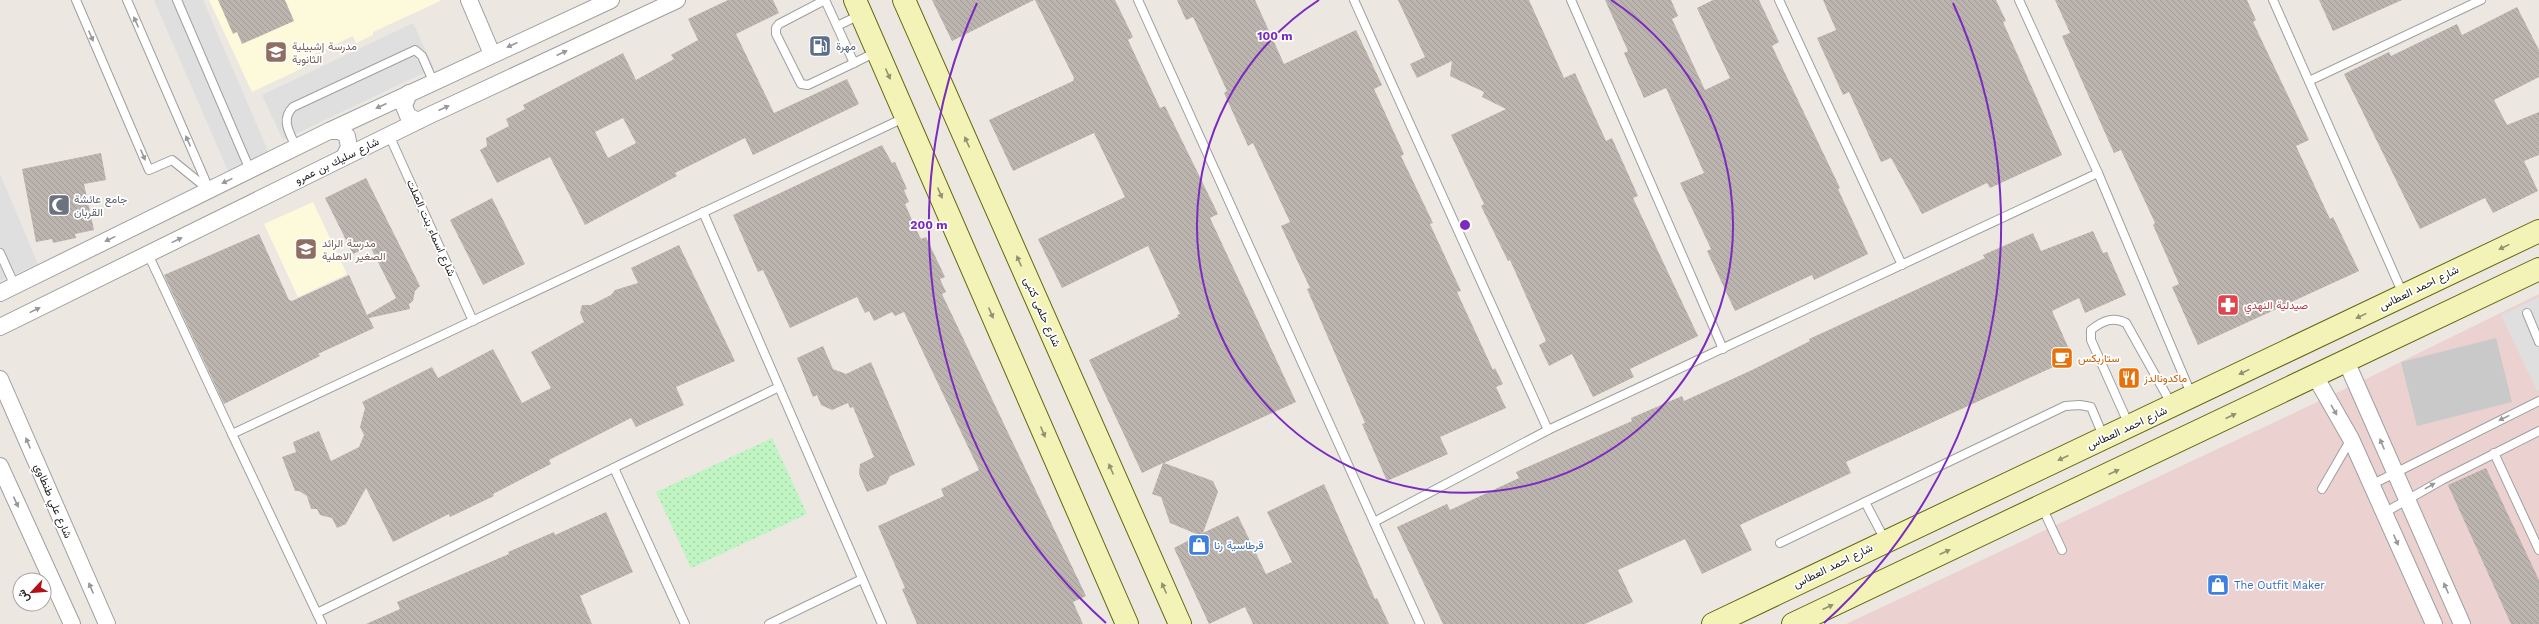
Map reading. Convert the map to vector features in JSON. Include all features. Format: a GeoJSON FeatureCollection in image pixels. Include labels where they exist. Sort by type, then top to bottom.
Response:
{"type":"FeatureCollection","features":[{"type":"Feature","properties":{"kind":"street"},"geometry":{"type":"LineString","coordinates":[[468,0],[492,54]]}},
{"type":"Feature","properties":{"kind":"street"},"geometry":{"type":"LineString","coordinates":[[0,293],[433,81],[611,0]]}},
{"type":"Feature","properties":{"kind":"street","name":"شارع سليك بن عمرو"},"geometry":{"type":"LineString","coordinates":[[0,327],[389,135],[677,0]]}},
{"type":"Feature","properties":{"kind":"street","name":"شارع حلمى كتبى"},"geometry":{"type":"LineString","coordinates":[[904,0],[1180,624]]}},
{"type":"Feature","properties":{"kind":"street"},"geometry":{"type":"LineString","coordinates":[[858,7],[1127,624]]}},
{"type":"Feature","properties":{"kind":"street"},"geometry":{"type":"LineString","coordinates":[[409,93],[404,106],[408,116],[418,121]]}},
{"type":"Feature","properties":{"kind":"street"},"geometry":{"type":"LineString","coordinates":[[329,131],[340,131],[346,136],[349,146],[344,157]]}},
{"type":"Feature","properties":{"kind":"street","name":"شارع احمد العطاس"},"geometry":{"type":"LineString","coordinates":[[1713,624],[2129,426],[2183,402],[2539,231]]}},
{"type":"Feature","properties":{"kind":"street"},"geometry":{"type":"LineString","coordinates":[[1793,624],[2539,269]]}},
{"type":"Feature","properties":{"kind":"street"},"geometry":{"type":"LineString","coordinates":[[2346,361],[2462,624]]}},
{"type":"Feature","properties":{"kind":"street"},"geometry":{"type":"LineString","coordinates":[[2315,376],[2351,439],[2434,624]]}},
{"type":"Feature","properties":{"kind":"street","name":"شارع علي طنطاوي"},"geometry":{"type":"LineString","coordinates":[[0,379],[107,624]]}},
{"type":"Feature","properties":{"kind":"street"},"geometry":{"type":"LineString","coordinates":[[0,466],[4,484],[72,624]]}},
{"type":"Feature","properties":{"kind":"lane"},"geometry":{"type":"LineString","coordinates":[[76,0],[149,170],[172,160],[209,190]]}},
{"type":"Feature","properties":{"kind":"lane"},"geometry":{"type":"LineString","coordinates":[[127,0],[209,190]]}},
{"type":"Feature","properties":{"kind":"lane"},"geometry":{"type":"LineString","coordinates":[[177,0],[250,170]]}},
{"type":"Feature","properties":{"kind":"lane"},"geometry":{"type":"LineString","coordinates":[[854,63],[825,0],[779,24],[776,28],[776,34],[801,84],[808,85],[878,52]]}},
{"type":"Feature","properties":{"kind":"lane"},"geometry":{"type":"LineString","coordinates":[[1138,0],[1420,624]]}},
{"type":"Feature","properties":{"kind":"lane"},"geometry":{"type":"LineString","coordinates":[[1354,0],[1548,430]]}},
{"type":"Feature","properties":{"kind":"lane"},"geometry":{"type":"LineString","coordinates":[[1571,0],[1723,349]]}},
{"type":"Feature","properties":{"kind":"lane"},"geometry":{"type":"LineString","coordinates":[[1780,0],[1902,265]]}},
{"type":"Feature","properties":{"kind":"lane"},"geometry":{"type":"LineString","coordinates":[[2019,0],[2098,173],[2183,402]]}},
{"type":"Feature","properties":{"kind":"lane"},"geometry":{"type":"LineString","coordinates":[[2274,0],[2404,295]]}},
{"type":"Feature","properties":{"kind":"lane"},"geometry":{"type":"LineString","coordinates":[[2309,82],[2481,0]]}},
{"type":"Feature","properties":{"kind":"lane"},"geometry":{"type":"LineString","coordinates":[[837,26],[858,7]]}},
{"type":"Feature","properties":{"kind":"lane"},"geometry":{"type":"LineString","coordinates":[[296,147],[285,122],[287,113],[293,107],[415,50],[422,56],[433,81]]}},
{"type":"Feature","properties":{"kind":"lane"},"geometry":{"type":"LineString","coordinates":[[232,434],[906,117]]}},
{"type":"Feature","properties":{"kind":"lane","name":"شارع اسماء بنت الصلت"},"geometry":{"type":"LineString","coordinates":[[389,135],[473,321]]}},
{"type":"Feature","properties":{"kind":"lane"},"geometry":{"type":"LineString","coordinates":[[1374,522],[1548,430],[2098,173]]}},
{"type":"Feature","properties":{"kind":"lane"},"geometry":{"type":"LineString","coordinates":[[703,212],[882,624]]}},
{"type":"Feature","properties":{"kind":"lane"},"geometry":{"type":"LineString","coordinates":[[0,253],[15,286]]}},
{"type":"Feature","properties":{"kind":"lane"},"geometry":{"type":"LineString","coordinates":[[148,254],[322,624]]}},
{"type":"Feature","properties":{"kind":"lane"},"geometry":{"type":"LineString","coordinates":[[2527,313],[2539,342]]}},
{"type":"Feature","properties":{"kind":"lane"},"geometry":{"type":"LineString","coordinates":[[2129,426],[2091,340],[2091,330],[2098,324],[2113,318],[2126,323],[2183,402]]}},
{"type":"Feature","properties":{"kind":"lane"},"geometry":{"type":"LineString","coordinates":[[317,613],[779,387]]}},
{"type":"Feature","properties":{"kind":"lane"},"geometry":{"type":"LineString","coordinates":[[2371,485],[2539,401]]}},
{"type":"Feature","properties":{"kind":"lane"},"geometry":{"type":"LineString","coordinates":[[1780,543],[2065,406],[2091,407],[2104,438]]}},
{"type":"Feature","properties":{"kind":"lane"},"geometry":{"type":"LineString","coordinates":[[2384,513],[2494,453],[2539,431]]}},
{"type":"Feature","properties":{"kind":"lane"},"geometry":{"type":"LineString","coordinates":[[2322,489],[2351,439]]}},
{"type":"Feature","properties":{"kind":"lane"},"geometry":{"type":"LineString","coordinates":[[2494,453],[2539,550]]}},
{"type":"Feature","properties":{"kind":"lane"},"geometry":{"type":"LineString","coordinates":[[614,468],[685,624]]}},
{"type":"Feature","properties":{"kind":"lane"},"geometry":{"type":"LineString","coordinates":[[1866,502],[1886,541]]}},
{"type":"Feature","properties":{"kind":"lane"},"geometry":{"type":"LineString","coordinates":[[2042,506],[2062,550]]}},
{"type":"Feature","properties":{"kind":"lane"},"geometry":{"type":"LineString","coordinates":[[769,624],[862,579]]}},
{"type":"Feature","properties":{"kind":"shaded area"},"geometry":{"type":"Polygon","coordinates":[[[154,0],[203,0],[269,153],[228,171],[154,0]]]}},
{"type":"Feature","properties":{"kind":"shaded area","name":"مدرسة إشبيلية الثانوية"},"geometry":{"type":"Polygon","coordinates":[[[209,0],[440,1],[373,32],[373,35],[356,43],[353,36],[300,61],[303,68],[252,92],[209,0]]]}},
{"type":"Feature","properties":{"kind":"shaded area"},"geometry":{"type":"Polygon","coordinates":[[[413,23],[434,68],[283,140],[262,95],[413,23]]]}},
{"type":"Feature","properties":{"kind":"shaded area"},"geometry":{"type":"Polygon","coordinates":[[[0,174],[38,264],[0,281],[0,174]]]}},
{"type":"Feature","properties":{"kind":"shaded area","name":"مدرسة الرائد الصغير الاهلية"},"geometry":{"type":"Polygon","coordinates":[[[313,202],[347,274],[298,297],[264,224],[313,202]]]}},
{"type":"Feature","properties":{"kind":"shaded area"},"geometry":{"type":"Polygon","coordinates":[[[2539,294],[2539,624],[1846,624],[2368,378],[2539,294]]]}},
{"type":"Feature","properties":{"kind":"shaded area"},"geometry":{"type":"Polygon","coordinates":[[[2539,297],[2539,390],[2537,391],[2501,315],[2539,297]]]}},
{"type":"Feature","properties":{"kind":"shaded area"},"geometry":{"type":"Polygon","coordinates":[[[2496,338],[2512,402],[2417,426],[2401,362],[2496,338]]]}},
{"type":"Feature","properties":{"kind":"green space"},"geometry":{"type":"Polygon","coordinates":[[[772,438],[807,514],[691,568],[656,492],[772,438]]]}},
{"type":"Feature","properties":{"kind":"building"},"geometry":{"type":"Polygon","coordinates":[[[218,0],[285,0],[294,21],[242,44],[237,32],[233,34],[218,0]]]}},
{"type":"Feature","properties":{"kind":"building"},"geometry":{"type":"Polygon","coordinates":[[[728,0],[773,0],[779,13],[736,34],[774,113],[847,79],[859,104],[753,155],[745,138],[675,173],[677,176],[585,225],[550,157],[497,183],[480,150],[487,146],[486,138],[509,126],[506,119],[525,109],[523,105],[623,53],[636,80],[674,59],[671,55],[698,40],[688,19],[728,0]],[[623,118],[595,132],[608,158],[636,143],[623,118]]]}},
{"type":"Feature","properties":{"kind":"building"},"geometry":{"type":"Polygon","coordinates":[[[932,0],[1034,0],[952,41],[932,0]]]}},
{"type":"Feature","properties":{"kind":"building"},"geometry":{"type":"Polygon","coordinates":[[[1035,0],[1115,0],[1133,37],[1128,40],[1160,108],[1165,106],[1218,214],[1210,218],[1296,402],[1164,463],[1213,481],[1218,492],[1203,533],[1238,516],[1266,574],[1292,562],[1267,512],[1324,484],[1375,599],[1377,598],[1389,624],[1253,624],[1245,607],[1209,624],[1174,548],[1199,535],[1170,523],[1161,497],[1152,494],[1163,463],[1142,473],[1089,360],[1178,317],[1177,315],[1180,314],[1148,246],[1062,288],[1038,239],[1125,197],[1094,133],[1013,171],[989,120],[1073,81],[1074,78],[1035,0]]]}},
{"type":"Feature","properties":{"kind":"building"},"geometry":{"type":"Polygon","coordinates":[[[1177,0],[1255,0],[1284,64],[1356,30],[1382,85],[1374,89],[1404,154],[1401,156],[1433,223],[1430,224],[1461,291],[1457,292],[1493,370],[1495,368],[1503,384],[1496,387],[1506,408],[1440,437],[1448,454],[1387,481],[1362,424],[1365,423],[1307,289],[1310,288],[1281,226],[1290,222],[1253,143],[1248,146],[1224,93],[1227,91],[1193,17],[1186,20],[1177,0]]]}},
{"type":"Feature","properties":{"kind":"building"},"geometry":{"type":"Polygon","coordinates":[[[1398,0],[1529,0],[1564,78],[1575,73],[1606,141],[1612,138],[1638,196],[1633,198],[1698,336],[1630,369],[1634,377],[1593,397],[1572,354],[1549,366],[1539,345],[1546,341],[1510,260],[1508,261],[1481,206],[1484,204],[1451,135],[1506,109],[1482,97],[1484,92],[1450,76],[1452,61],[1417,78],[1410,64],[1425,57],[1398,0]]]}},
{"type":"Feature","properties":{"kind":"building"},"geometry":{"type":"Polygon","coordinates":[[[1605,0],[1671,0],[1678,16],[1672,19],[1705,90],[1730,78],[1697,8],[1713,0],[1759,0],[1779,42],[1772,46],[1840,188],[1838,189],[1868,254],[1814,280],[1812,275],[1735,311],[1707,251],[1711,249],[1680,183],[1704,173],[1666,88],[1644,98],[1624,53],[1628,51],[1605,0]]]}},
{"type":"Feature","properties":{"kind":"building"},"geometry":{"type":"Polygon","coordinates":[[[1823,0],[1996,0],[2006,21],[2003,22],[2062,155],[1990,188],[1987,183],[1922,214],[1891,158],[1881,162],[1849,92],[1843,95],[1817,38],[1836,30],[1823,0]]]}},
{"type":"Feature","properties":{"kind":"building"},"geometry":{"type":"Polygon","coordinates":[[[2055,0],[2247,0],[2256,20],[2253,22],[2309,140],[2296,146],[2330,219],[2333,217],[2359,271],[2198,345],[2172,287],[2179,284],[2153,225],[2155,223],[2121,150],[2114,153],[2062,36],[2070,33],[2055,0]]]}},
{"type":"Feature","properties":{"kind":"building"},"geometry":{"type":"Polygon","coordinates":[[[2319,0],[2402,0],[2333,31],[2319,0]]]}},
{"type":"Feature","properties":{"kind":"building"},"geometry":{"type":"Polygon","coordinates":[[[2517,7],[2539,50],[2539,77],[2494,100],[2507,125],[2539,112],[2539,155],[2524,161],[2538,191],[2493,213],[2485,198],[2420,229],[2344,74],[2389,52],[2391,56],[2457,24],[2462,35],[2517,7]]]}},
{"type":"Feature","properties":{"kind":"building"},"geometry":{"type":"Polygon","coordinates":[[[882,145],[892,163],[895,162],[907,189],[904,190],[909,202],[905,204],[917,231],[921,239],[926,237],[945,277],[940,279],[946,292],[942,294],[1086,596],[1073,602],[1083,624],[917,624],[902,589],[905,588],[878,526],[944,496],[941,489],[979,470],[904,312],[895,316],[892,312],[874,321],[869,311],[865,313],[857,297],[790,328],[763,270],[758,272],[733,215],[882,145]]]}},
{"type":"Feature","properties":{"kind":"building","name":"جامع عائشة القربان"},"geometry":{"type":"Polygon","coordinates":[[[101,153],[106,180],[84,184],[94,230],[75,234],[76,238],[53,243],[52,239],[36,242],[22,169],[101,153]]]}},
{"type":"Feature","properties":{"kind":"building"},"geometry":{"type":"Polygon","coordinates":[[[366,178],[420,286],[415,291],[413,301],[409,304],[410,309],[369,318],[374,328],[318,354],[320,356],[224,404],[164,275],[259,234],[289,300],[292,301],[349,275],[367,315],[396,298],[370,246],[353,254],[325,198],[366,178]]]}},
{"type":"Feature","properties":{"kind":"building"},"geometry":{"type":"Polygon","coordinates":[[[492,198],[525,264],[483,285],[450,220],[492,198]]]}},
{"type":"Feature","properties":{"kind":"building"},"geometry":{"type":"Polygon","coordinates":[[[2093,231],[2103,253],[2107,252],[2126,295],[2085,313],[2079,298],[2052,311],[2073,358],[1846,462],[1851,473],[1740,525],[1752,550],[1702,574],[1685,539],[1618,570],[1633,602],[1585,624],[1443,624],[1397,527],[1447,504],[1450,510],[1519,478],[1516,472],[1632,421],[1631,418],[1682,396],[1684,401],[1752,370],[1810,341],[1809,339],[1985,258],[1983,255],[2033,233],[2041,251],[2093,231]]]}},
{"type":"Feature","properties":{"kind":"building"},"geometry":{"type":"Polygon","coordinates":[[[679,245],[735,361],[676,387],[684,405],[636,427],[631,418],[549,460],[551,464],[493,494],[494,496],[450,517],[449,514],[393,542],[366,488],[346,524],[337,528],[332,518],[320,515],[317,509],[311,509],[307,496],[299,491],[295,491],[282,457],[296,452],[293,442],[319,431],[331,461],[359,447],[364,435],[360,427],[365,408],[362,402],[432,367],[438,378],[493,349],[522,403],[551,388],[531,352],[584,322],[580,313],[582,305],[591,305],[611,295],[615,290],[638,283],[631,268],[679,245]]]}},
{"type":"Feature","properties":{"kind":"building"},"geometry":{"type":"Polygon","coordinates":[[[823,346],[833,369],[846,374],[871,362],[915,465],[890,476],[886,484],[867,492],[859,474],[860,464],[874,457],[853,407],[850,408],[848,403],[832,410],[821,405],[817,395],[813,397],[797,358],[823,346]]]}},
{"type":"Feature","properties":{"kind":"building"},"geometry":{"type":"Polygon","coordinates":[[[2486,468],[2539,580],[2539,624],[2511,624],[2448,485],[2486,468]]]}},
{"type":"Feature","properties":{"kind":"building"},"geometry":{"type":"Polygon","coordinates":[[[606,512],[633,572],[580,596],[592,624],[366,624],[400,609],[397,602],[509,554],[508,552],[554,532],[555,535],[606,512]]]}},
{"type":"Feature","properties":{"kind":"place","name":"مهرة"},"geometry":{"type":"Point","coordinates":[820,46]}},
{"type":"Feature","properties":{"kind":"place","name":"مدرسة إشبيلية الثانوية"},"geometry":{"type":"Point","coordinates":[276,52]}},
{"type":"Feature","properties":{"kind":"place","name":"جامع عائشة القربان"},"geometry":{"type":"Point","coordinates":[59,205]}},
{"type":"Feature","properties":{"kind":"place","name":"مدرسة الرائد الصغير الاهلية"},"geometry":{"type":"Point","coordinates":[306,249]}},
{"type":"Feature","properties":{"kind":"place","name":"صيدلية النهدي"},"geometry":{"type":"Point","coordinates":[2228,305]}},
{"type":"Feature","properties":{"kind":"place","name":"ستاربكس"},"geometry":{"type":"Point","coordinates":[2062,358]}},
{"type":"Feature","properties":{"kind":"place","name":"ماكدونالدز"},"geometry":{"type":"Point","coordinates":[2129,378]}},
{"type":"Feature","properties":{"kind":"place","name":"قرطاسية رنا"},"geometry":{"type":"Point","coordinates":[1199,545]}},
{"type":"Feature","properties":{"kind":"place","name":"The Outfit Maker"},"geometry":{"type":"Point","coordinates":[2218,585]}}]}
